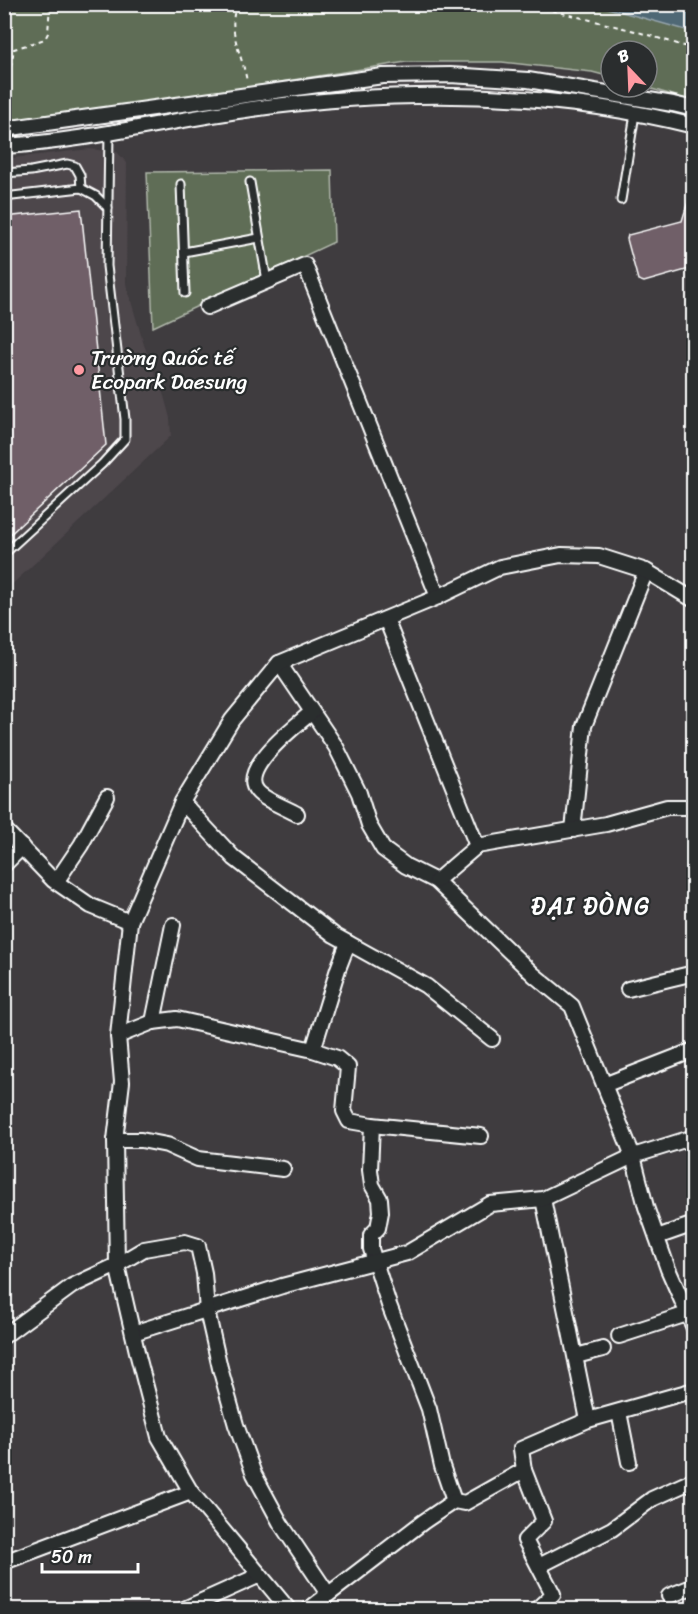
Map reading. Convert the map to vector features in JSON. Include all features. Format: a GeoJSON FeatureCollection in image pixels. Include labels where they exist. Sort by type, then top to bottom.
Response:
{"type":"FeatureCollection","features":[{"type":"Feature","properties":{"kind":"street"},"geometry":{"type":"LineString","coordinates":[[4,129],[383,76],[450,75],[528,80],[693,109]]}},
{"type":"Feature","properties":{"kind":"street"},"geometry":{"type":"LineString","coordinates":[[527,97],[528,80]]}},
{"type":"Feature","properties":{"kind":"street"},"geometry":{"type":"LineString","coordinates":[[249,93],[251,109]]}},
{"type":"Feature","properties":{"kind":"street"},"geometry":{"type":"LineString","coordinates":[[4,146],[109,134],[251,109],[378,96],[459,94],[527,97],[635,114],[693,126]]}},
{"type":"Feature","properties":{"kind":"street"},"geometry":{"type":"LineString","coordinates":[[207,308],[305,265],[438,597]]}},
{"type":"Feature","properties":{"kind":"street"},"geometry":{"type":"LineString","coordinates":[[289,1610],[191,1492],[159,1437],[137,1332],[117,1265],[115,1140],[123,1082],[118,1036],[130,922],[182,802],[232,720],[279,663],[438,597],[501,567],[561,555],[599,556],[646,571],[693,600]]}},
{"type":"Feature","properties":{"kind":"street"},"geometry":{"type":"LineString","coordinates":[[573,830],[584,726],[646,571]]}},
{"type":"Feature","properties":{"kind":"street"},"geometry":{"type":"LineString","coordinates":[[386,619],[477,846]]}},
{"type":"Feature","properties":{"kind":"street"},"geometry":{"type":"LineString","coordinates":[[279,663],[336,747],[359,793],[369,825],[383,849],[406,866],[436,880],[534,975],[572,1006],[633,1156],[646,1207],[668,1269],[693,1328]]}},
{"type":"Feature","properties":{"kind":"street"},"geometry":{"type":"LineString","coordinates":[[297,814],[261,795],[254,787],[253,778],[271,747],[312,712]]}},
{"type":"Feature","properties":{"kind":"street"},"geometry":{"type":"LineString","coordinates":[[56,882],[81,845],[107,797]]}},
{"type":"Feature","properties":{"kind":"street"},"geometry":{"type":"LineString","coordinates":[[182,802],[234,858],[334,935],[426,986],[492,1039]]}},
{"type":"Feature","properties":{"kind":"street"},"geometry":{"type":"LineString","coordinates":[[436,880],[477,846],[606,824],[667,807],[693,807]]}},
{"type":"Feature","properties":{"kind":"street"},"geometry":{"type":"LineString","coordinates":[[4,829],[56,882],[91,906],[130,922]]}},
{"type":"Feature","properties":{"kind":"street"},"geometry":{"type":"LineString","coordinates":[[4,865],[22,847]]}},
{"type":"Feature","properties":{"kind":"street"},"geometry":{"type":"LineString","coordinates":[[153,1022],[173,926]]}},
{"type":"Feature","properties":{"kind":"street"},"geometry":{"type":"LineString","coordinates":[[312,1050],[348,943]]}},
{"type":"Feature","properties":{"kind":"street"},"geometry":{"type":"LineString","coordinates":[[628,989],[693,974]]}},
{"type":"Feature","properties":{"kind":"street"},"geometry":{"type":"LineString","coordinates":[[118,1036],[153,1022],[177,1019],[312,1050],[337,1058],[347,1064],[349,1074],[345,1116],[352,1122],[481,1136]]}},
{"type":"Feature","properties":{"kind":"street"},"geometry":{"type":"LineString","coordinates":[[604,1085],[693,1050]]}},
{"type":"Feature","properties":{"kind":"street"},"geometry":{"type":"LineString","coordinates":[[372,1125],[371,1179],[381,1203],[380,1224],[370,1239],[373,1261],[429,1409],[442,1466],[454,1501]]}},
{"type":"Feature","properties":{"kind":"street"},"geometry":{"type":"LineString","coordinates":[[137,1332],[191,1317],[282,1286],[407,1253],[490,1204],[543,1199],[633,1156],[693,1137]]}},
{"type":"Feature","properties":{"kind":"street"},"geometry":{"type":"LineString","coordinates":[[115,1140],[141,1140],[167,1145],[198,1159],[283,1168]]}},
{"type":"Feature","properties":{"kind":"street"},"geometry":{"type":"LineString","coordinates":[[543,1199],[588,1420]]}},
{"type":"Feature","properties":{"kind":"street"},"geometry":{"type":"LineString","coordinates":[[657,1237],[693,1224]]}},
{"type":"Feature","properties":{"kind":"street"},"geometry":{"type":"LineString","coordinates":[[4,1336],[72,1286],[117,1265],[144,1249],[185,1242],[198,1246],[204,1273],[207,1311],[220,1368],[236,1425],[254,1474],[281,1524],[328,1593]]}},
{"type":"Feature","properties":{"kind":"street"},"geometry":{"type":"LineString","coordinates":[[619,1336],[687,1314]]}},
{"type":"Feature","properties":{"kind":"street"},"geometry":{"type":"LineString","coordinates":[[576,1356],[603,1349]]}},
{"type":"Feature","properties":{"kind":"street"},"geometry":{"type":"LineString","coordinates":[[536,1610],[553,1594],[525,1540],[544,1521],[524,1470],[521,1449],[588,1420],[693,1390]]}},
{"type":"Feature","properties":{"kind":"street"},"geometry":{"type":"LineString","coordinates":[[619,1412],[629,1462]]}},
{"type":"Feature","properties":{"kind":"street"},"geometry":{"type":"LineString","coordinates":[[308,1610],[423,1521],[454,1501],[465,1503],[524,1470]]}},
{"type":"Feature","properties":{"kind":"street"},"geometry":{"type":"LineString","coordinates":[[539,1566],[612,1529],[652,1499],[693,1480]]}},
{"type":"Feature","properties":{"kind":"street"},"geometry":{"type":"LineString","coordinates":[[4,1562],[191,1492]]}},
{"type":"Feature","properties":{"kind":"street"},"geometry":{"type":"LineString","coordinates":[[182,1610],[260,1575]]}},
{"type":"Feature","properties":{"kind":"street"},"geometry":{"type":"LineString","coordinates":[[669,1596],[693,1586]]}},
{"type":"Feature","properties":{"kind":"lane"},"geometry":{"type":"LineString","coordinates":[[621,200],[635,114]]}},
{"type":"Feature","properties":{"kind":"lane"},"geometry":{"type":"LineString","coordinates":[[4,554],[102,464],[124,439],[125,419],[107,266],[109,134]]}},
{"type":"Feature","properties":{"kind":"lane"},"geometry":{"type":"LineString","coordinates":[[4,173],[68,164],[75,166],[80,175],[81,188]]}},
{"type":"Feature","properties":{"kind":"lane"},"geometry":{"type":"LineString","coordinates":[[250,182],[267,281]]}},
{"type":"Feature","properties":{"kind":"lane"},"geometry":{"type":"LineString","coordinates":[[181,184],[185,293]]}},
{"type":"Feature","properties":{"kind":"lane"},"geometry":{"type":"LineString","coordinates":[[4,197],[81,188],[96,196],[108,208]]}},
{"type":"Feature","properties":{"kind":"lane"},"geometry":{"type":"LineString","coordinates":[[184,252],[259,238]]}},
{"type":"Feature","properties":{"kind":"path"},"geometry":{"type":"LineString","coordinates":[[4,48],[14,49],[45,39],[48,33],[50,4]]}},
{"type":"Feature","properties":{"kind":"path"},"geometry":{"type":"LineString","coordinates":[[237,4],[232,16],[232,26],[249,93]]}},
{"type":"Feature","properties":{"kind":"path"},"geometry":{"type":"LineString","coordinates":[[526,4],[635,31],[693,49]]}},
{"type":"Feature","properties":{"kind":"path"},"geometry":{"type":"LineString","coordinates":[[4,102],[14,49]]}},
{"type":"Feature","properties":{"kind":"shaded area","name":"Trường Quốc tế Ecopark Daesung"},"geometry":{"type":"Polygon","coordinates":[[[89,149],[117,152],[127,163],[126,284],[144,345],[164,396],[170,418],[171,436],[5,591],[5,159],[89,149]]]}},
{"type":"Feature","properties":{"kind":"green space"},"geometry":{"type":"Polygon","coordinates":[[[4,5],[693,5],[693,101],[659,91],[659,39],[599,39],[599,74],[502,62],[406,62],[5,126],[4,5]]]}},
{"type":"Feature","properties":{"kind":"green space"},"geometry":{"type":"Polygon","coordinates":[[[332,170],[334,242],[153,327],[147,172],[332,170]]]}},
{"type":"Feature","properties":{"kind":"water"},"geometry":{"type":"Polygon","coordinates":[[[597,5],[693,5],[693,32],[597,5]]]}},
{"type":"Feature","properties":{"kind":"building"},"geometry":{"type":"Polygon","coordinates":[[[691,192],[693,193],[693,268],[644,282],[638,280],[627,239],[628,235],[682,221],[691,192]]]}},
{"type":"Feature","properties":{"kind":"building"},"geometry":{"type":"Polygon","coordinates":[[[81,209],[106,445],[4,540],[4,217],[81,209]]]}},
{"type":"Feature","properties":{"kind":"place","name":"Trường Quốc tế Ecopark Daesung"},"geometry":{"type":"Point","coordinates":[79,370]}},
{"type":"Feature","properties":{"kind":"district","name":"ĐẠI ĐÒNG"},"geometry":{"type":"Point","coordinates":[591,906]}}]}
